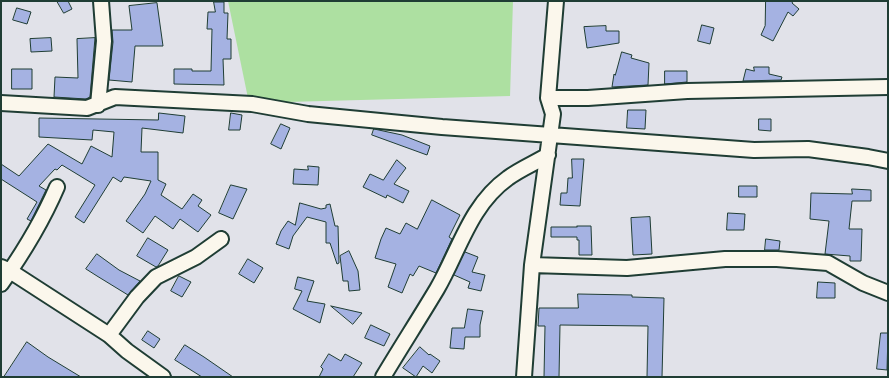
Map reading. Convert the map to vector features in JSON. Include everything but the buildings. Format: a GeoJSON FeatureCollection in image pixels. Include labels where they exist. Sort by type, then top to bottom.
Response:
{"type":"FeatureCollection","features":[{"type":"Feature","properties":{"kind":"street"},"geometry":{"type":"LineString","coordinates":[[98,104],[104,41],[101,1]]}},
{"type":"Feature","properties":{"kind":"street"},"geometry":{"type":"LineString","coordinates":[[524,377],[532,265],[554,114],[548,98],[556,1]]}},
{"type":"Feature","properties":{"kind":"street"},"geometry":{"type":"LineString","coordinates":[[548,98],[588,98],[687,91],[888,87]]}},
{"type":"Feature","properties":{"kind":"street"},"geometry":{"type":"LineString","coordinates":[[1,102],[87,108],[115,97],[252,104],[318,115],[551,136],[668,142],[754,150],[808,149],[888,161]]}},
{"type":"Feature","properties":{"kind":"street"},"geometry":{"type":"LineString","coordinates":[[383,377],[437,288],[463,233],[476,212],[508,178],[548,155]]}},
{"type":"Feature","properties":{"kind":"street"},"geometry":{"type":"LineString","coordinates":[[1,284],[6,269],[42,219],[57,187]]}},
{"type":"Feature","properties":{"kind":"street"},"geometry":{"type":"LineString","coordinates":[[109,336],[137,296],[156,278],[196,257],[221,239]]}},
{"type":"Feature","properties":{"kind":"street"},"geometry":{"type":"LineString","coordinates":[[532,265],[627,268],[725,259],[777,259],[828,263],[863,283],[888,293]]}},
{"type":"Feature","properties":{"kind":"street"},"geometry":{"type":"LineString","coordinates":[[6,269],[109,336],[163,377]]}},
{"type":"Feature","properties":{"kind":"green space"},"geometry":{"type":"Polygon","coordinates":[[[228,1],[513,1],[510,96],[249,103],[228,1]]]}}]}
